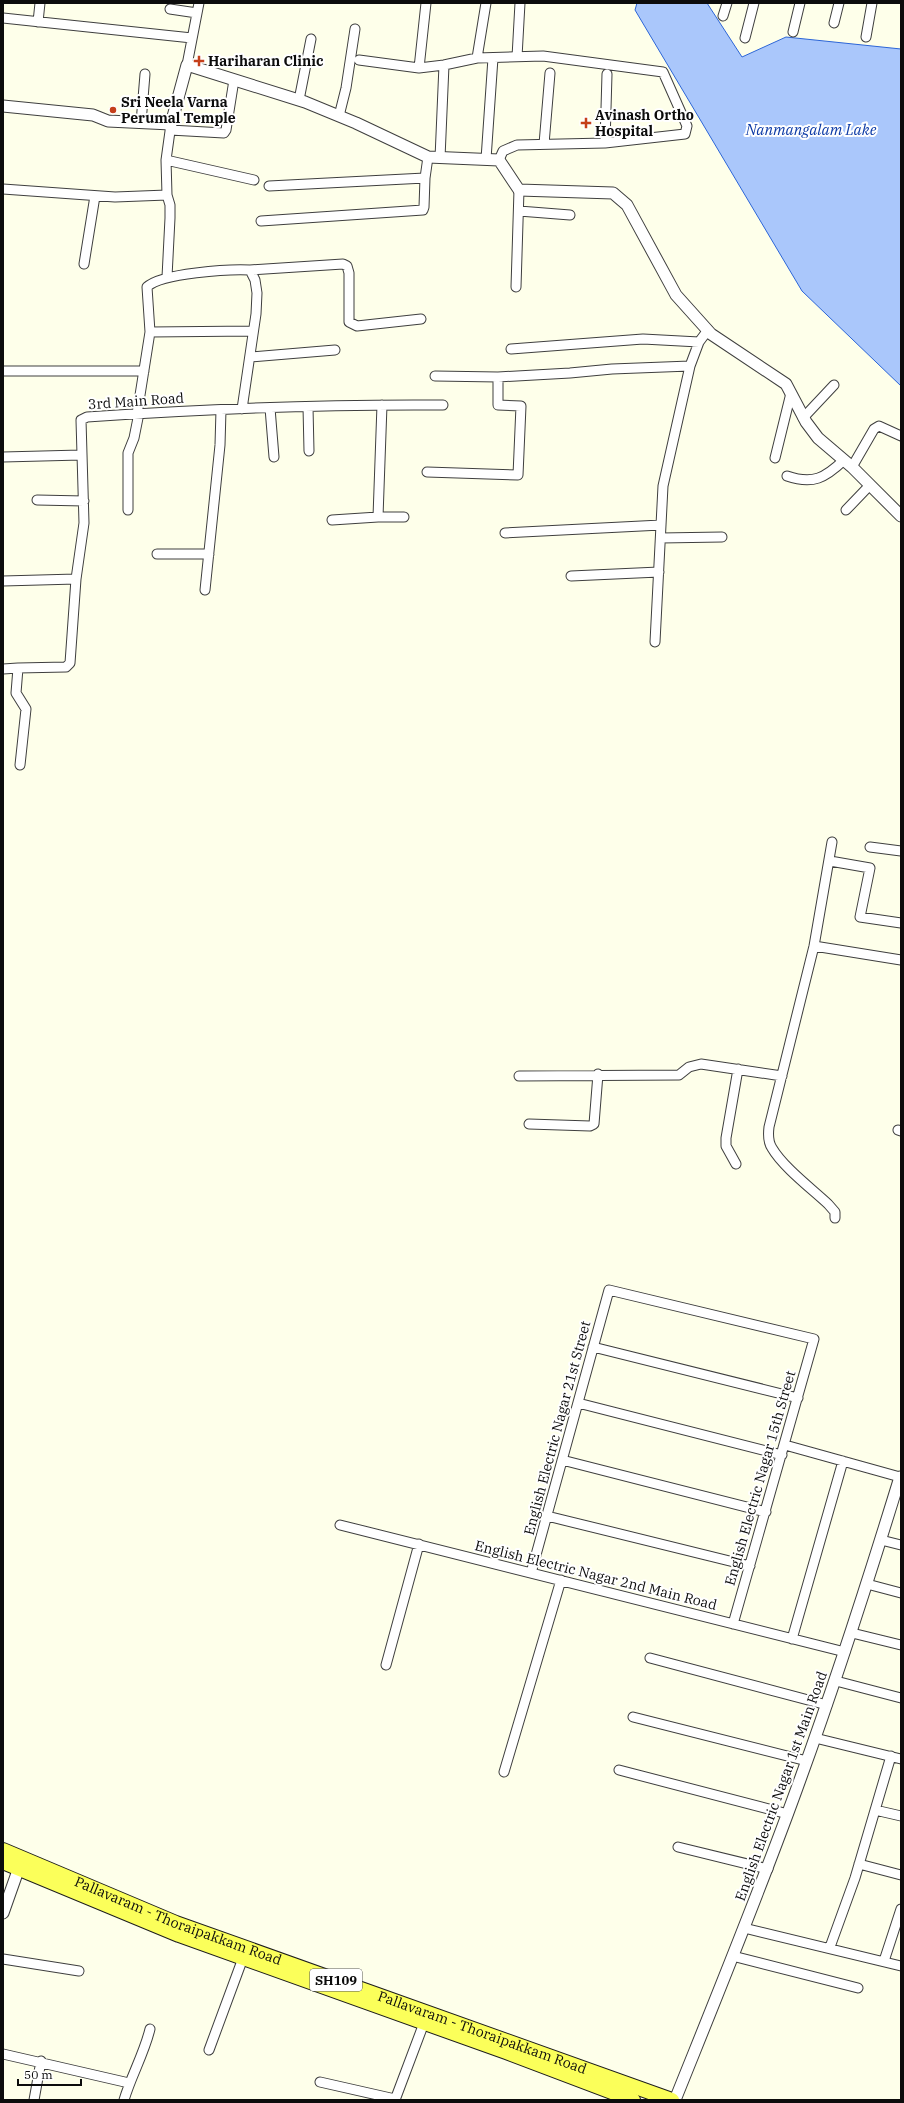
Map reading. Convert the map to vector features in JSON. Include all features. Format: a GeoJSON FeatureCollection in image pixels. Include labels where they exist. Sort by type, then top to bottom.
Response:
{"type":"FeatureCollection","features":[{"type":"Feature","properties":{"kind":"main road","name":"Pallavaram - Thoraipakkam Road"},"geometry":{"type":"LineString","coordinates":[[3,1850],[21,1863],[179,1935],[633,2100]]}},
{"type":"Feature","properties":{"kind":"main road","name":"Pallavaram - Thoraipakkam Road"},"geometry":{"type":"LineString","coordinates":[[3,1862],[21,1863],[176,1923],[672,2100]]}},
{"type":"Feature","properties":{"kind":"street"},"geometry":{"type":"LineString","coordinates":[[38,22],[40,3]]}},
{"type":"Feature","properties":{"kind":"street"},"geometry":{"type":"LineString","coordinates":[[167,277],[170,218],[167,195],[166,160],[171,127],[187,65],[199,3]]}},
{"type":"Feature","properties":{"kind":"street"},"geometry":{"type":"LineString","coordinates":[[419,68],[426,3]]}},
{"type":"Feature","properties":{"kind":"street"},"geometry":{"type":"LineString","coordinates":[[477,58],[486,3]]}},
{"type":"Feature","properties":{"kind":"street"},"geometry":{"type":"LineString","coordinates":[[517,57],[520,3]]}},
{"type":"Feature","properties":{"kind":"street"},"geometry":{"type":"LineString","coordinates":[[723,16],[726,3]]}},
{"type":"Feature","properties":{"kind":"street"},"geometry":{"type":"LineString","coordinates":[[745,38],[754,3]]}},
{"type":"Feature","properties":{"kind":"street"},"geometry":{"type":"LineString","coordinates":[[793,32],[800,3]]}},
{"type":"Feature","properties":{"kind":"street"},"geometry":{"type":"LineString","coordinates":[[834,23],[839,3]]}},
{"type":"Feature","properties":{"kind":"street"},"geometry":{"type":"LineString","coordinates":[[866,38],[872,3]]}},
{"type":"Feature","properties":{"kind":"street"},"geometry":{"type":"LineString","coordinates":[[170,8],[197,14]]}},
{"type":"Feature","properties":{"kind":"street"},"geometry":{"type":"LineString","coordinates":[[3,18],[192,38]]}},
{"type":"Feature","properties":{"kind":"street"},"geometry":{"type":"LineString","coordinates":[[339,116],[346,88],[355,29]]}},
{"type":"Feature","properties":{"kind":"street"},"geometry":{"type":"LineString","coordinates":[[299,100],[311,39]]}},
{"type":"Feature","properties":{"kind":"street"},"geometry":{"type":"LineString","coordinates":[[359,60],[419,68],[444,65],[477,58],[543,56],[663,72],[687,126],[685,134],[605,143],[544,144],[508,148],[503,151],[499,160]]}},
{"type":"Feature","properties":{"kind":"street"},"geometry":{"type":"LineString","coordinates":[[486,159],[493,58]]}},
{"type":"Feature","properties":{"kind":"street"},"geometry":{"type":"LineString","coordinates":[[187,65],[299,100],[339,116],[428,157],[499,160]]}},
{"type":"Feature","properties":{"kind":"street"},"geometry":{"type":"LineString","coordinates":[[440,158],[444,65]]}},
{"type":"Feature","properties":{"kind":"street"},"geometry":{"type":"LineString","coordinates":[[544,144],[550,72]]}},
{"type":"Feature","properties":{"kind":"street"},"geometry":{"type":"LineString","coordinates":[[141,123],[145,74]]}},
{"type":"Feature","properties":{"kind":"street"},"geometry":{"type":"LineString","coordinates":[[605,143],[607,74]]}},
{"type":"Feature","properties":{"kind":"street"},"geometry":{"type":"LineString","coordinates":[[3,106],[93,115],[108,120],[224,133],[226,130],[234,80]]}},
{"type":"Feature","properties":{"kind":"street"},"geometry":{"type":"LineString","coordinates":[[261,221],[420,211],[424,207],[425,178],[428,157]]}},
{"type":"Feature","properties":{"kind":"street"},"geometry":{"type":"LineString","coordinates":[[166,160],[254,180]]}},
{"type":"Feature","properties":{"kind":"street"},"geometry":{"type":"LineString","coordinates":[[499,160],[519,190],[516,287]]}},
{"type":"Feature","properties":{"kind":"street"},"geometry":{"type":"LineString","coordinates":[[269,186],[425,178]]}},
{"type":"Feature","properties":{"kind":"street"},"geometry":{"type":"LineString","coordinates":[[3,189],[115,197],[167,195]]}},
{"type":"Feature","properties":{"kind":"street"},"geometry":{"type":"LineString","coordinates":[[519,190],[613,193],[627,205],[676,295],[708,330],[786,384],[803,418],[818,438],[848,464],[901,516]]}},
{"type":"Feature","properties":{"kind":"street"},"geometry":{"type":"LineString","coordinates":[[84,264],[95,196]]}},
{"type":"Feature","properties":{"kind":"street"},"geometry":{"type":"LineString","coordinates":[[519,211],[570,215]]}},
{"type":"Feature","properties":{"kind":"street"},"geometry":{"type":"LineString","coordinates":[[128,510],[128,453],[134,438],[150,332],[147,287],[152,281],[167,277],[220,271],[343,264],[347,266],[349,273],[349,322],[357,326],[421,319]]}},
{"type":"Feature","properties":{"kind":"street"},"geometry":{"type":"LineString","coordinates":[[242,409],[256,314],[255,280],[250,270]]}},
{"type":"Feature","properties":{"kind":"street"},"geometry":{"type":"LineString","coordinates":[[655,642],[663,486],[690,366],[699,342],[708,330]]}},
{"type":"Feature","properties":{"kind":"street"},"geometry":{"type":"LineString","coordinates":[[150,332],[253,331]]}},
{"type":"Feature","properties":{"kind":"street"},"geometry":{"type":"LineString","coordinates":[[511,349],[643,339],[699,342]]}},
{"type":"Feature","properties":{"kind":"street"},"geometry":{"type":"LineString","coordinates":[[250,357],[335,350]]}},
{"type":"Feature","properties":{"kind":"street"},"geometry":{"type":"LineString","coordinates":[[435,376],[498,377],[570,373],[612,368],[690,366]]}},
{"type":"Feature","properties":{"kind":"street"},"geometry":{"type":"LineString","coordinates":[[3,370],[144,371]]}},
{"type":"Feature","properties":{"kind":"street"},"geometry":{"type":"LineString","coordinates":[[427,472],[518,476],[521,406],[498,405],[498,377]]}},
{"type":"Feature","properties":{"kind":"street"},"geometry":{"type":"LineString","coordinates":[[803,418],[834,385]]}},
{"type":"Feature","properties":{"kind":"street"},"geometry":{"type":"LineString","coordinates":[[775,458],[791,393]]}},
{"type":"Feature","properties":{"kind":"street"},"geometry":{"type":"LineString","coordinates":[[378,517],[382,405]]}},
{"type":"Feature","properties":{"kind":"street","name":"3rd Main Road"},"geometry":{"type":"LineString","coordinates":[[18,668],[66,667],[70,664],[76,579],[84,523],[81,420],[87,417],[242,409],[382,405],[443,405]]}},
{"type":"Feature","properties":{"kind":"street"},"geometry":{"type":"LineString","coordinates":[[308,407],[309,451]]}},
{"type":"Feature","properties":{"kind":"street"},"geometry":{"type":"LineString","coordinates":[[270,408],[274,457]]}},
{"type":"Feature","properties":{"kind":"street"},"geometry":{"type":"LineString","coordinates":[[205,590],[220,445],[221,410]]}},
{"type":"Feature","properties":{"kind":"street"},"geometry":{"type":"LineString","coordinates":[[787,476],[800,480],[818,479],[848,464],[874,429],[880,426],[901,436]]}},
{"type":"Feature","properties":{"kind":"street"},"geometry":{"type":"LineString","coordinates":[[3,457],[81,455]]}},
{"type":"Feature","properties":{"kind":"street"},"geometry":{"type":"LineString","coordinates":[[846,510],[870,485]]}},
{"type":"Feature","properties":{"kind":"street"},"geometry":{"type":"LineString","coordinates":[[37,500],[84,501]]}},
{"type":"Feature","properties":{"kind":"street"},"geometry":{"type":"LineString","coordinates":[[332,520],[404,517]]}},
{"type":"Feature","properties":{"kind":"street"},"geometry":{"type":"LineString","coordinates":[[505,533],[661,525]]}},
{"type":"Feature","properties":{"kind":"street"},"geometry":{"type":"LineString","coordinates":[[661,538],[722,537]]}},
{"type":"Feature","properties":{"kind":"street"},"geometry":{"type":"LineString","coordinates":[[157,554],[209,554]]}},
{"type":"Feature","properties":{"kind":"street"},"geometry":{"type":"LineString","coordinates":[[570,576],[659,572]]}},
{"type":"Feature","properties":{"kind":"street"},"geometry":{"type":"LineString","coordinates":[[3,581],[76,579]]}},
{"type":"Feature","properties":{"kind":"street"},"geometry":{"type":"LineString","coordinates":[[3,669],[18,668],[16,693],[26,709],[20,765]]}},
{"type":"Feature","properties":{"kind":"street"},"geometry":{"type":"LineString","coordinates":[[832,842],[814,946],[769,1127],[768,1137],[772,1148],[781,1160],[828,1204],[835,1212],[835,1218]]}},
{"type":"Feature","properties":{"kind":"street"},"geometry":{"type":"LineString","coordinates":[[870,847],[901,850]]}},
{"type":"Feature","properties":{"kind":"street"},"geometry":{"type":"LineString","coordinates":[[830,860],[870,868],[860,917],[901,923]]}},
{"type":"Feature","properties":{"kind":"street"},"geometry":{"type":"LineString","coordinates":[[814,946],[901,960]]}},
{"type":"Feature","properties":{"kind":"street"},"geometry":{"type":"LineString","coordinates":[[519,1076],[598,1074],[679,1075],[695,1064],[782,1076]]}},
{"type":"Feature","properties":{"kind":"street"},"geometry":{"type":"LineString","coordinates":[[736,1164],[726,1146],[726,1138],[738,1069]]}},
{"type":"Feature","properties":{"kind":"street"},"geometry":{"type":"LineString","coordinates":[[529,1124],[590,1126],[594,1124],[598,1074]]}},
{"type":"Feature","properties":{"kind":"street","name":"English Electric Nagar 15th Street"},"geometry":{"type":"LineString","coordinates":[[609,1290],[814,1339],[733,1624]]}},
{"type":"Feature","properties":{"kind":"street","name":"English Electric Nagar 21st Street"},"geometry":{"type":"LineString","coordinates":[[531,1573],[609,1290]]}},
{"type":"Feature","properties":{"kind":"street"},"geometry":{"type":"LineString","coordinates":[[593,1347],[798,1398]]}},
{"type":"Feature","properties":{"kind":"street"},"geometry":{"type":"LineString","coordinates":[[578,1403],[782,1455]]}},
{"type":"Feature","properties":{"kind":"street"},"geometry":{"type":"LineString","coordinates":[[785,1445],[900,1477]]}},
{"type":"Feature","properties":{"kind":"street"},"geometry":{"type":"LineString","coordinates":[[562,1460],[766,1512]]}},
{"type":"Feature","properties":{"kind":"street"},"geometry":{"type":"LineString","coordinates":[[792,1639],[843,1461]]}},
{"type":"Feature","properties":{"kind":"street","name":"English Electric Nagar 1st Main Road"},"geometry":{"type":"LineString","coordinates":[[676,2100],[768,1869],[836,1681],[881,1540],[898,1495],[900,1477]]}},
{"type":"Feature","properties":{"kind":"street"},"geometry":{"type":"LineString","coordinates":[[547,1516],[750,1566]]}},
{"type":"Feature","properties":{"kind":"street","name":"English Electric Nagar 2nd Main Road"},"geometry":{"type":"LineString","coordinates":[[340,1525],[845,1652]]}},
{"type":"Feature","properties":{"kind":"street"},"geometry":{"type":"LineString","coordinates":[[881,1540],[901,1545]]}},
{"type":"Feature","properties":{"kind":"street"},"geometry":{"type":"LineString","coordinates":[[386,1665],[419,1544]]}},
{"type":"Feature","properties":{"kind":"street"},"geometry":{"type":"LineString","coordinates":[[504,1772],[561,1580]]}},
{"type":"Feature","properties":{"kind":"street"},"geometry":{"type":"LineString","coordinates":[[867,1584],[901,1594]]}},
{"type":"Feature","properties":{"kind":"street"},"geometry":{"type":"LineString","coordinates":[[852,1633],[901,1645]]}},
{"type":"Feature","properties":{"kind":"street"},"geometry":{"type":"LineString","coordinates":[[650,1658],[827,1705]]}},
{"type":"Feature","properties":{"kind":"street"},"geometry":{"type":"LineString","coordinates":[[836,1681],[901,1698]]}},
{"type":"Feature","properties":{"kind":"street"},"geometry":{"type":"LineString","coordinates":[[633,1717],[807,1761]]}},
{"type":"Feature","properties":{"kind":"street"},"geometry":{"type":"LineString","coordinates":[[815,1738],[901,1759]]}},
{"type":"Feature","properties":{"kind":"street"},"geometry":{"type":"LineString","coordinates":[[830,1947],[859,1864],[891,1756]]}},
{"type":"Feature","properties":{"kind":"street"},"geometry":{"type":"LineString","coordinates":[[619,1770],[788,1814]]}},
{"type":"Feature","properties":{"kind":"street"},"geometry":{"type":"LineString","coordinates":[[875,1810],[901,1816]]}},
{"type":"Feature","properties":{"kind":"street"},"geometry":{"type":"LineString","coordinates":[[678,1847],[768,1869]]}},
{"type":"Feature","properties":{"kind":"street"},"geometry":{"type":"LineString","coordinates":[[3,1914],[21,1863]]}},
{"type":"Feature","properties":{"kind":"street"},"geometry":{"type":"LineString","coordinates":[[859,1864],[901,1874]]}},
{"type":"Feature","properties":{"kind":"street"},"geometry":{"type":"LineString","coordinates":[[884,1961],[901,1909]]}},
{"type":"Feature","properties":{"kind":"street"},"geometry":{"type":"LineString","coordinates":[[744,1928],[830,1947],[901,1966]]}},
{"type":"Feature","properties":{"kind":"street"},"geometry":{"type":"LineString","coordinates":[[733,1956],[814,1976],[858,1988],[759,1963],[733,1956]]}},
{"type":"Feature","properties":{"kind":"street"},"geometry":{"type":"LineString","coordinates":[[209,2050],[242,1958]]}},
{"type":"Feature","properties":{"kind":"street"},"geometry":{"type":"LineString","coordinates":[[3,1959],[79,1971]]}},
{"type":"Feature","properties":{"kind":"street"},"geometry":{"type":"LineString","coordinates":[[320,2082],[395,2100],[424,2023]]}},
{"type":"Feature","properties":{"kind":"street"},"geometry":{"type":"LineString","coordinates":[[124,2100],[129,2083],[144,2052],[150,2029]]}},
{"type":"Feature","properties":{"kind":"street"},"geometry":{"type":"LineString","coordinates":[[3,2054],[41,2061],[129,2083]]}},
{"type":"Feature","properties":{"kind":"street"},"geometry":{"type":"LineString","coordinates":[[34,2100],[41,2061]]}},
{"type":"Feature","properties":{"kind":"water","name":"Nanmangalam Lake"},"geometry":{"type":"Polygon","coordinates":[[[637,3],[707,3],[742,57],[786,37],[901,49],[901,386],[802,291],[635,10],[637,3]]]}},
{"type":"Feature","properties":{"kind":"place","name":"Hariharan Clinic"},"geometry":{"type":"Point","coordinates":[199,61]}},
{"type":"Feature","properties":{"kind":"place","name":"Sri Neela Varna Perumal Temple"},"geometry":{"type":"Point","coordinates":[113,110]}},
{"type":"Feature","properties":{"kind":"place","name":"Avinash Ortho Hospital"},"geometry":{"type":"Point","coordinates":[586,123]}}]}
